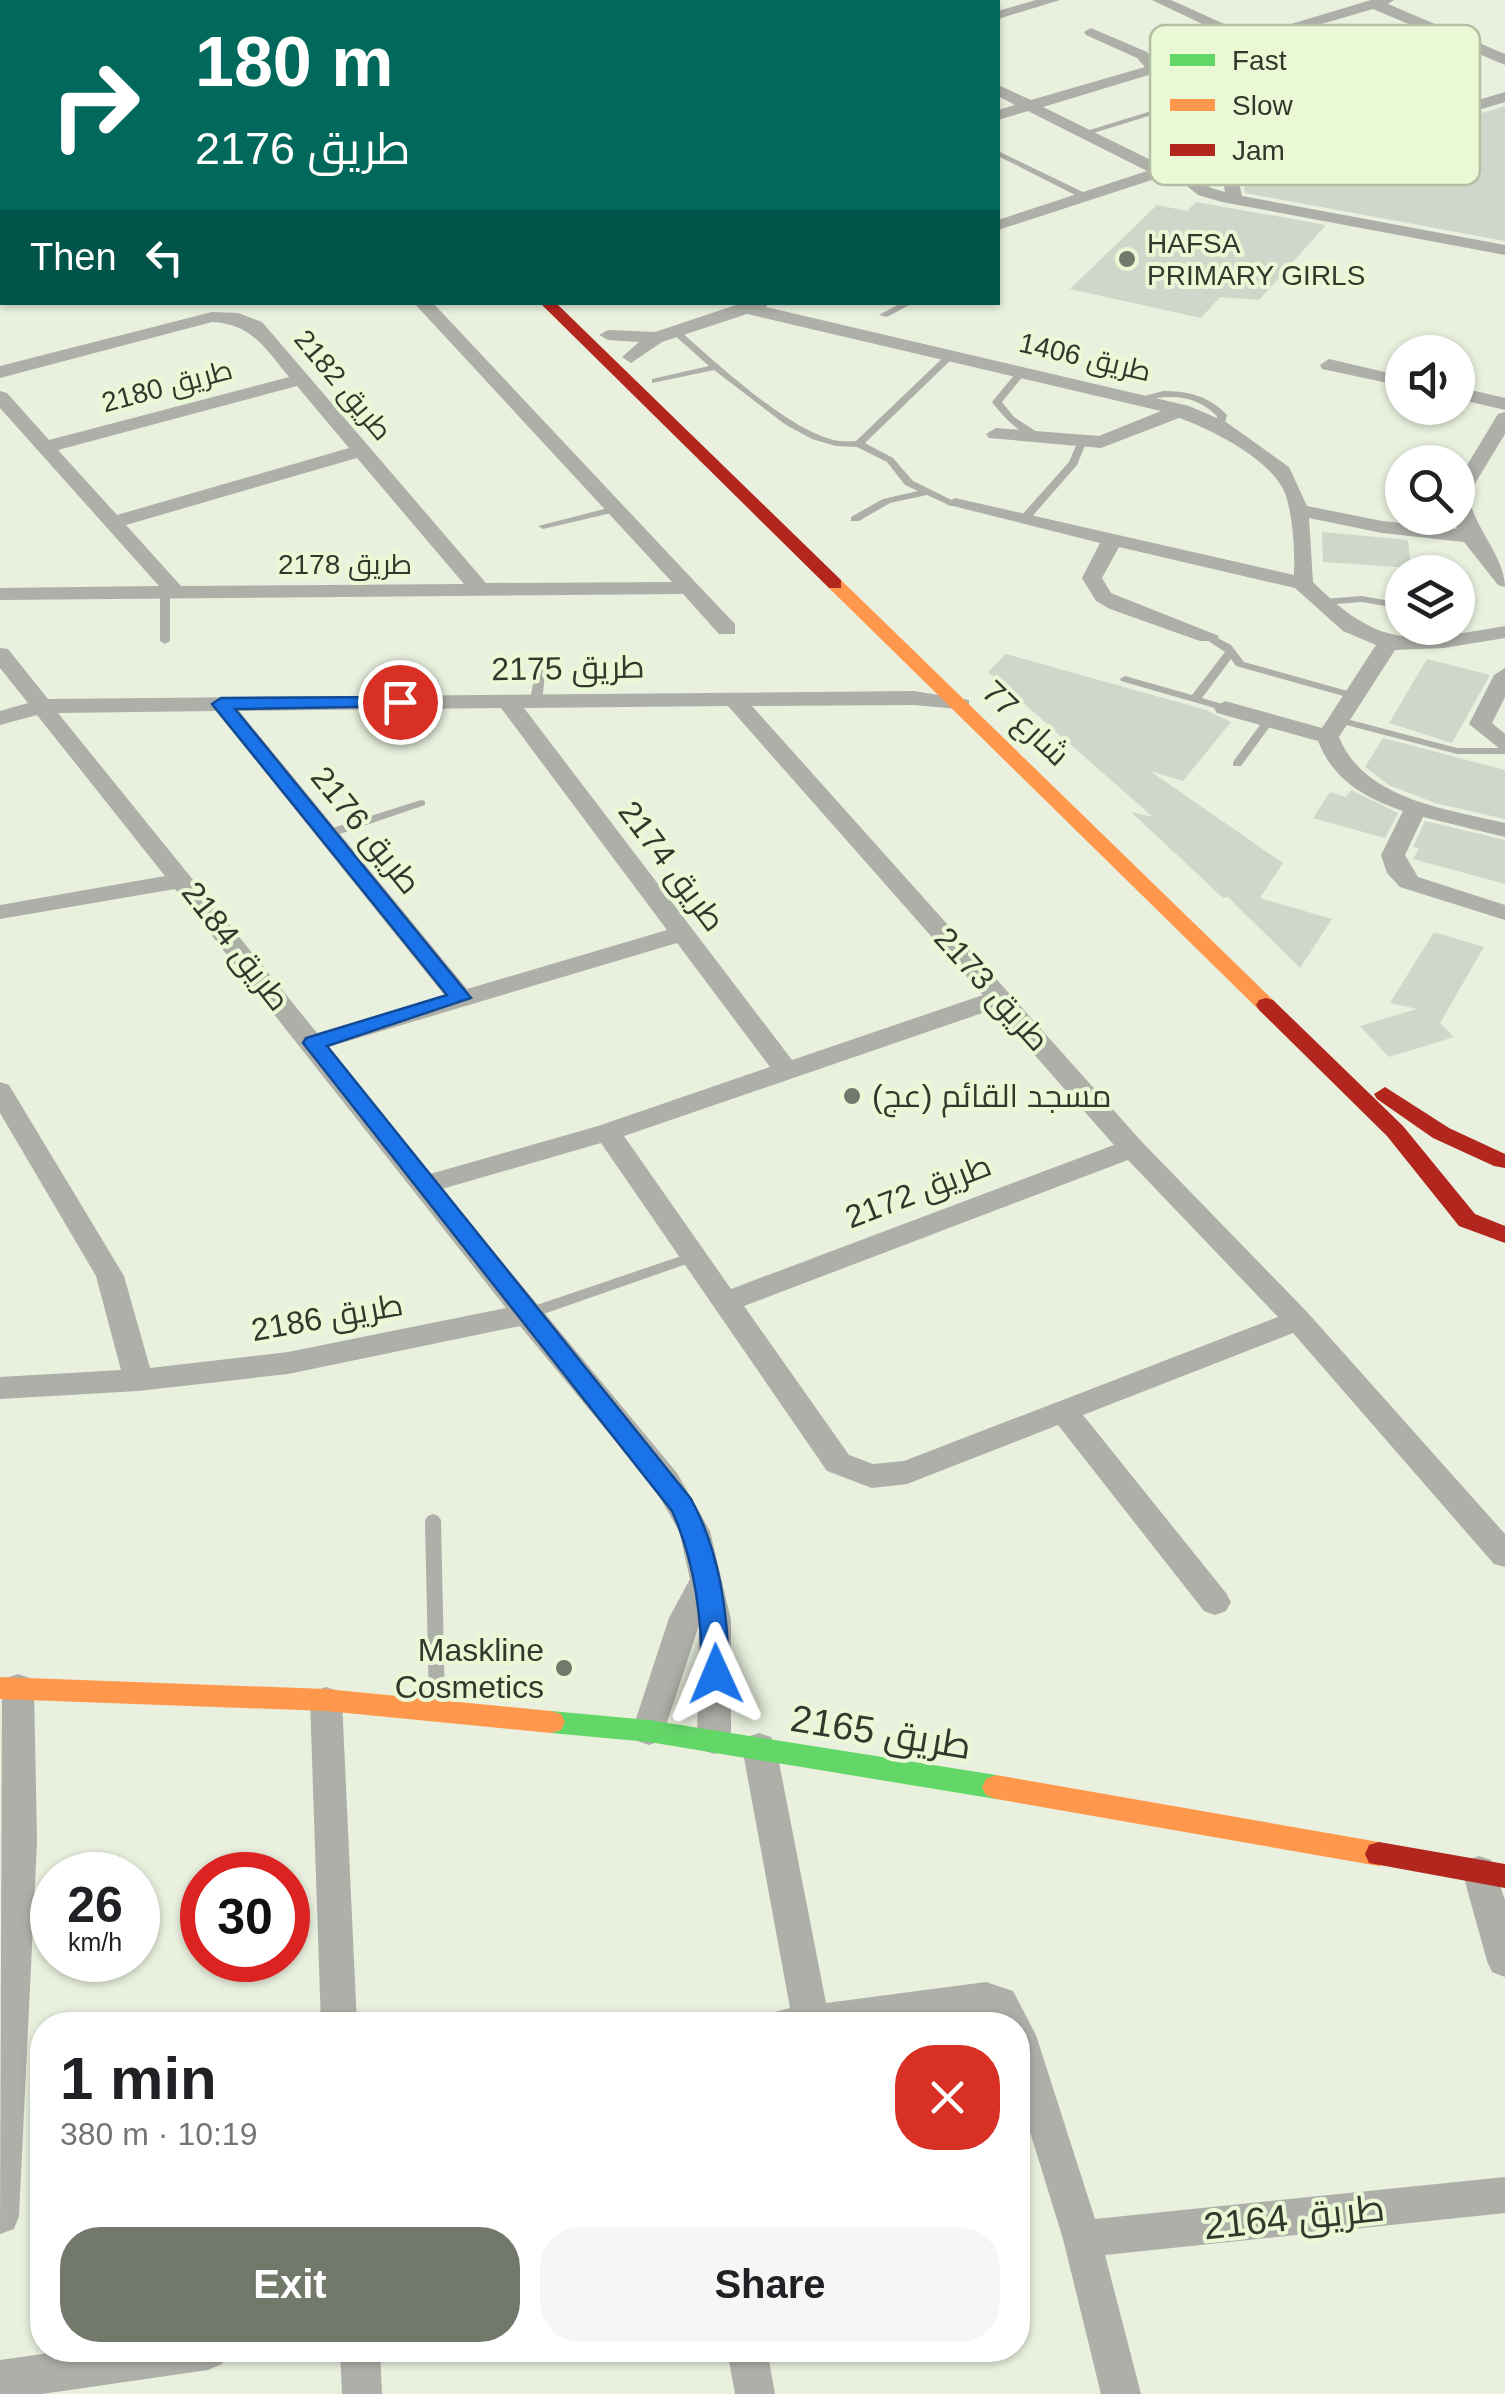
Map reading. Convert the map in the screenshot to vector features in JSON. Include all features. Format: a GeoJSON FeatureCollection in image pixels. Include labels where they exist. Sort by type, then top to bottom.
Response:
{"type":"FeatureCollection","features":[{"type":"Feature","properties":{"kind":"street"},"geometry":{"type":"LineString","coordinates":[[1159,0],[1215,25]]}},
{"type":"Feature","properties":{"kind":"street"},"geometry":{"type":"LineString","coordinates":[[1000,13],[1045,1]]}},
{"type":"Feature","properties":{"kind":"street"},"geometry":{"type":"LineString","coordinates":[[1301,25],[1380,2],[1428,25]]}},
{"type":"Feature","properties":{"kind":"street"},"geometry":{"type":"LineString","coordinates":[[1091,32],[1142,55],[1150,63]]}},
{"type":"Feature","properties":{"kind":"street"},"geometry":{"type":"LineString","coordinates":[[1480,45],[1502,39]]}},
{"type":"Feature","properties":{"kind":"street"},"geometry":{"type":"LineString","coordinates":[[1480,50],[1505,60]]}},
{"type":"Feature","properties":{"kind":"street"},"geometry":{"type":"LineString","coordinates":[[1000,114],[1150,68]]}},
{"type":"Feature","properties":{"kind":"street"},"geometry":{"type":"LineString","coordinates":[[1000,91],[1150,166]]}},
{"type":"Feature","properties":{"kind":"street"},"geometry":{"type":"LineString","coordinates":[[1480,104],[1505,96]]}},
{"type":"Feature","properties":{"kind":"street"},"geometry":{"type":"LineString","coordinates":[[1000,224],[1150,174]]}},
{"type":"Feature","properties":{"kind":"street"},"geometry":{"type":"LineString","coordinates":[[1234,198],[1505,250]]}},
{"type":"Feature","properties":{"kind":"street"},"geometry":{"type":"LineString","coordinates":[[425,305],[727,628]]}},
{"type":"Feature","properties":{"kind":"street","name":"شارع 77"},"geometry":{"type":"LineString","coordinates":[[549,305],[1395,1130],[1467,1220],[1480,1228]]}},
{"type":"Feature","properties":{"kind":"street","name":"شارع 77"},"geometry":{"type":"LineString","coordinates":[[576,305],[1391,1099],[1442,1134],[1504,1161]]}},
{"type":"Feature","properties":{"kind":"street"},"geometry":{"type":"LineString","coordinates":[[631,358],[665,335],[754,305]]}},
{"type":"Feature","properties":{"kind":"street","name":"طريق 1406"},"geometry":{"type":"LineString","coordinates":[[754,305],[1142,398],[1219,426],[1282,471],[1298,510],[1305,572],[1302,583]]}},
{"type":"Feature","properties":{"kind":"street","name":"طريق 2182"},"geometry":{"type":"LineString","coordinates":[[0,372],[212,317],[238,318],[256,326],[481,591]]}},
{"type":"Feature","properties":{"kind":"street"},"geometry":{"type":"LineString","coordinates":[[608,335],[665,335]]}},
{"type":"Feature","properties":{"kind":"street"},"geometry":{"type":"LineString","coordinates":[[1329,365],[1385,377]]}},
{"type":"Feature","properties":{"kind":"street","name":"طريق 2180"},"geometry":{"type":"LineString","coordinates":[[45,447],[304,379]]}},
{"type":"Feature","properties":{"kind":"street"},"geometry":{"type":"LineString","coordinates":[[0,397],[171,593]]}},
{"type":"Feature","properties":{"kind":"street"},"geometry":{"type":"LineString","coordinates":[[1475,397],[1505,404]]}},
{"type":"Feature","properties":{"kind":"street"},"geometry":{"type":"LineString","coordinates":[[996,434],[1081,443],[1118,438],[1182,410]]}},
{"type":"Feature","properties":{"kind":"street"},"geometry":{"type":"LineString","coordinates":[[1505,418],[1458,496],[1470,536],[1505,581]]}},
{"type":"Feature","properties":{"kind":"street"},"geometry":{"type":"LineString","coordinates":[[113,522],[363,450]]}},
{"type":"Feature","properties":{"kind":"street"},"geometry":{"type":"LineString","coordinates":[[1478,464],[1505,468]]}},
{"type":"Feature","properties":{"kind":"street"},"geometry":{"type":"LineString","coordinates":[[956,504],[1302,583],[1366,636],[1385,644]]}},
{"type":"Feature","properties":{"kind":"street"},"geometry":{"type":"LineString","coordinates":[[1298,510],[1382,527],[1470,536]]}},
{"type":"Feature","properties":{"kind":"street"},"geometry":{"type":"LineString","coordinates":[[1114,539],[1092,578],[1104,597],[1208,636]]}},
{"type":"Feature","properties":{"kind":"street","name":"طريق 2178"},"geometry":{"type":"LineString","coordinates":[[0,594],[690,588]]}},
{"type":"Feature","properties":{"kind":"street"},"geometry":{"type":"LineString","coordinates":[[1475,633],[1505,632]]}},
{"type":"Feature","properties":{"kind":"street"},"geometry":{"type":"LineString","coordinates":[[1418,645],[1387,645],[1333,728],[1331,756],[1351,780],[1418,806],[1505,830]]}},
{"type":"Feature","properties":{"kind":"street","name":"طريق 2184"},"geometry":{"type":"LineString","coordinates":[[0,654],[185,880],[527,1314],[666,1481],[694,1531],[716,1641],[714,1740]]}},
{"type":"Feature","properties":{"kind":"street"},"geometry":{"type":"LineString","coordinates":[[1505,675],[1480,724],[1505,748]]}},
{"type":"Feature","properties":{"kind":"street"},"geometry":{"type":"LineString","coordinates":[[914,698],[934,679]]}},
{"type":"Feature","properties":{"kind":"street","name":"طريق 2175"},"geometry":{"type":"LineString","coordinates":[[0,718],[42,706],[733,698],[914,698],[961,705]]}},
{"type":"Feature","properties":{"kind":"street","name":"طريق 2173"},"geometry":{"type":"LineString","coordinates":[[733,698],[1132,1148],[1298,1320],[1505,1555]]}},
{"type":"Feature","properties":{"kind":"street","name":"طريق 2174"},"geometry":{"type":"LineString","coordinates":[[508,702],[679,935],[784,1068]]}},
{"type":"Feature","properties":{"kind":"street","name":"طريق 2176"},"geometry":{"type":"LineString","coordinates":[[221,704],[460,998]]}},
{"type":"Feature","properties":{"kind":"street"},"geometry":{"type":"LineString","coordinates":[[1224,708],[1268,720],[1333,728]]}},
{"type":"Feature","properties":{"kind":"street"},"geometry":{"type":"LineString","coordinates":[[1418,806],[1393,855],[1399,873],[1409,882],[1505,913]]}},
{"type":"Feature","properties":{"kind":"street"},"geometry":{"type":"LineString","coordinates":[[0,912],[185,880]]}},
{"type":"Feature","properties":{"kind":"street"},"geometry":{"type":"LineString","coordinates":[[313,1043],[679,935]]}},
{"type":"Feature","properties":{"kind":"street"},"geometry":{"type":"LineString","coordinates":[[426,1184],[606,1132],[784,1068],[1000,998]]}},
{"type":"Feature","properties":{"kind":"street"},"geometry":{"type":"LineString","coordinates":[[0,1091],[13,1136],[110,1276],[121,1304],[138,1380]]}},
{"type":"Feature","properties":{"kind":"street"},"geometry":{"type":"LineString","coordinates":[[606,1132],[838,1463],[872,1476],[907,1472],[1298,1320]]}},
{"type":"Feature","properties":{"kind":"street","name":"طريق 2172"},"geometry":{"type":"LineString","coordinates":[[728,1301],[1132,1148]]}},
{"type":"Feature","properties":{"kind":"street"},"geometry":{"type":"LineString","coordinates":[[1450,1199],[1449,1188],[1461,1170],[1504,1161]]}},
{"type":"Feature","properties":{"kind":"street"},"geometry":{"type":"LineString","coordinates":[[1480,1228],[1505,1235]]}},
{"type":"Feature","properties":{"kind":"street"},"geometry":{"type":"LineString","coordinates":[[1480,1228],[1505,1245]]}},
{"type":"Feature","properties":{"kind":"street","name":"طريق 2186"},"geometry":{"type":"LineString","coordinates":[[0,1388],[138,1380],[288,1363],[527,1314]]}},
{"type":"Feature","properties":{"kind":"street"},"geometry":{"type":"LineString","coordinates":[[1064,1412],[1215,1602]]}},
{"type":"Feature","properties":{"kind":"street"},"geometry":{"type":"LineString","coordinates":[[648,1731],[685,1618],[704,1582]]}},
{"type":"Feature","properties":{"kind":"street"},"geometry":{"type":"LineString","coordinates":[[0,2216],[10,1843],[9,1688]]}},
{"type":"Feature","properties":{"kind":"street","name":"طريق 2165"},"geometry":{"type":"LineString","coordinates":[[9,1688],[326,1700],[648,1731],[1492,1874]]}},
{"type":"Feature","properties":{"kind":"street"},"geometry":{"type":"LineString","coordinates":[[326,1700],[338,2012]]}},
{"type":"Feature","properties":{"kind":"street"},"geometry":{"type":"LineString","coordinates":[[758,1747],[796,2012]]}},
{"type":"Feature","properties":{"kind":"street"},"geometry":{"type":"LineString","coordinates":[[1492,1874],[1505,1960]]}},
{"type":"Feature","properties":{"kind":"street"},"geometry":{"type":"LineString","coordinates":[[873,2012],[969,1998],[1000,2002],[1006,2012]]}},
{"type":"Feature","properties":{"kind":"street"},"geometry":{"type":"LineString","coordinates":[[1030,2074],[1082,2238],[1121,2394]]}},
{"type":"Feature","properties":{"kind":"street","name":"طريق 2164"},"geometry":{"type":"LineString","coordinates":[[1082,2238],[1505,2195]]}},
{"type":"Feature","properties":{"kind":"street"},"geometry":{"type":"LineString","coordinates":[[0,2380],[125,2362]]}},
{"type":"Feature","properties":{"kind":"street"},"geometry":{"type":"LineString","coordinates":[[361,2362],[362,2394]]}},
{"type":"Feature","properties":{"kind":"street"},"geometry":{"type":"LineString","coordinates":[[750,2362],[755,2394]]}},
{"type":"Feature","properties":{"kind":"lane"},"geometry":{"type":"LineString","coordinates":[[1084,133],[1150,114]]}},
{"type":"Feature","properties":{"kind":"lane"},"geometry":{"type":"LineString","coordinates":[[1000,154],[1084,196]]}},
{"type":"Feature","properties":{"kind":"lane"},"geometry":{"type":"LineString","coordinates":[[884,314],[904,305]]}},
{"type":"Feature","properties":{"kind":"lane"},"geometry":{"type":"LineString","coordinates":[[665,335],[716,367],[755,401],[828,445],[859,444],[886,456],[904,478],[956,504]]}},
{"type":"Feature","properties":{"kind":"lane"},"geometry":{"type":"LineString","coordinates":[[859,444],[952,354]]}},
{"type":"Feature","properties":{"kind":"lane"},"geometry":{"type":"LineString","coordinates":[[655,381],[716,367]]}},
{"type":"Feature","properties":{"kind":"lane"},"geometry":{"type":"LineString","coordinates":[[1023,370],[998,402],[1005,413],[1040,438]]}},
{"type":"Feature","properties":{"kind":"lane"},"geometry":{"type":"LineString","coordinates":[[1142,398],[1164,393],[1201,399],[1222,414],[1219,426]]}},
{"type":"Feature","properties":{"kind":"lane"},"geometry":{"type":"LineString","coordinates":[[1026,518],[1074,463],[1081,443]]}},
{"type":"Feature","properties":{"kind":"lane"},"geometry":{"type":"LineString","coordinates":[[855,518],[887,501],[927,492]]}},
{"type":"Feature","properties":{"kind":"lane"},"geometry":{"type":"LineString","coordinates":[[542,526],[616,510]]}},
{"type":"Feature","properties":{"kind":"lane"},"geometry":{"type":"LineString","coordinates":[[165,641],[171,593]]}},
{"type":"Feature","properties":{"kind":"lane"},"geometry":{"type":"LineString","coordinates":[[1324,602],[1362,599],[1385,603]]}},
{"type":"Feature","properties":{"kind":"lane"},"geometry":{"type":"LineString","coordinates":[[1208,636],[1240,664],[1354,696]]}},
{"type":"Feature","properties":{"kind":"lane"},"geometry":{"type":"LineString","coordinates":[[1194,700],[1230,654]]}},
{"type":"Feature","properties":{"kind":"lane"},"geometry":{"type":"LineString","coordinates":[[536,702],[540,664]]}},
{"type":"Feature","properties":{"kind":"lane"},"geometry":{"type":"LineString","coordinates":[[1125,679],[1224,708]]}},
{"type":"Feature","properties":{"kind":"lane"},"geometry":{"type":"LineString","coordinates":[[1237,764],[1268,720]]}},
{"type":"Feature","properties":{"kind":"lane"},"geometry":{"type":"LineString","coordinates":[[1333,728],[1458,752],[1505,748]]}},
{"type":"Feature","properties":{"kind":"lane"},"geometry":{"type":"LineString","coordinates":[[327,834],[421,803]]}},
{"type":"Feature","properties":{"kind":"lane"},"geometry":{"type":"LineString","coordinates":[[527,1314],[696,1256]]}},
{"type":"Feature","properties":{"kind":"lane"},"geometry":{"type":"LineString","coordinates":[[433,1520],[437,1711]]}},
{"type":"Feature","properties":{"kind":"building"},"geometry":{"type":"Polygon","coordinates":[[[1505,106],[1505,241],[1245,193],[1247,185],[1480,185],[1480,114],[1505,106]]]}},
{"type":"Feature","properties":{"kind":"building","name":"HAFSA PRIMARY GIRLS"},"geometry":{"type":"Polygon","coordinates":[[[1196,202],[1326,225],[1259,300],[1220,297],[1201,318],[1070,289],[1157,205],[1187,211],[1196,202]]]}},
{"type":"Feature","properties":{"kind":"building"},"geometry":{"type":"Polygon","coordinates":[[[1322,532],[1408,540],[1410,555],[1385,555],[1385,566],[1323,562],[1322,532]]]}},
{"type":"Feature","properties":{"kind":"building"},"geometry":{"type":"Polygon","coordinates":[[[1006,654],[1206,710],[1231,722],[1183,781],[1150,771],[1283,863],[1260,898],[1332,919],[1300,968],[1228,897],[1223,898],[1131,812],[1153,817],[988,672],[1006,654]]]}},
{"type":"Feature","properties":{"kind":"building"},"geometry":{"type":"Polygon","coordinates":[[[1427,659],[1490,675],[1452,743],[1389,723],[1427,659]]]}},
{"type":"Feature","properties":{"kind":"building"},"geometry":{"type":"Polygon","coordinates":[[[1383,738],[1505,770],[1505,819],[1435,803],[1389,785],[1365,767],[1383,738]]]}},
{"type":"Feature","properties":{"kind":"building"},"geometry":{"type":"Polygon","coordinates":[[[1351,790],[1398,813],[1385,838],[1313,818],[1330,792],[1346,797],[1351,790]]]}},
{"type":"Feature","properties":{"kind":"building"},"geometry":{"type":"Polygon","coordinates":[[[1425,821],[1505,840],[1505,884],[1413,859],[1419,848],[1413,847],[1425,821]]]}},
{"type":"Feature","properties":{"kind":"building"},"geometry":{"type":"Polygon","coordinates":[[[1434,932],[1484,947],[1440,1023],[1454,1037],[1389,1057],[1360,1026],[1417,1009],[1390,1003],[1434,932]]]}},
{"type":"Feature","properties":{"kind":"traffic: fast"},"geometry":{"type":"LineString","coordinates":[[551,1722],[649,1731],[996,1787]]}},
{"type":"Feature","properties":{"kind":"traffic: slow"},"geometry":{"type":"LineString","coordinates":[[835,584],[1266,1005]]}},
{"type":"Feature","properties":{"kind":"traffic: slow"},"geometry":{"type":"LineString","coordinates":[[0,1688],[326,1700],[551,1722]]}},
{"type":"Feature","properties":{"kind":"traffic: slow"},"geometry":{"type":"LineString","coordinates":[[996,1787],[1379,1854]]}},
{"type":"Feature","properties":{"kind":"traffic: jam"},"geometry":{"type":"LineString","coordinates":[[549,305],[835,584]]}},
{"type":"Feature","properties":{"kind":"traffic: jam"},"geometry":{"type":"LineString","coordinates":[[1266,1005],[1395,1131],[1467,1220],[1505,1235]]}},
{"type":"Feature","properties":{"kind":"traffic: jam"},"geometry":{"type":"LineString","coordinates":[[1385,1094],[1441,1133],[1502,1161]]}},
{"type":"Feature","properties":{"kind":"traffic: jam"},"geometry":{"type":"LineString","coordinates":[[1379,1854],[1505,1876]]}},
{"type":"Feature","properties":{"kind":"place","name":"HAFSA PRIMARY GIRLS"},"geometry":{"type":"Point","coordinates":[1127,259]}},
{"type":"Feature","properties":{"kind":"place","name":"مسجد القائم (عج)"},"geometry":{"type":"Point","coordinates":[852,1096]}},
{"type":"Feature","properties":{"kind":"place","name":"Maskline Cosmetics"},"geometry":{"type":"Point","coordinates":[564,1668]}},
{"type":"Feature","properties":{"kind":"route"},"geometry":{"type":"LineString","coordinates":[[400,702],[221,704],[460,998],[313,1043],[527,1314],[666,1481],[682,1506],[694,1531],[711,1600],[716,1674]]}}]}
